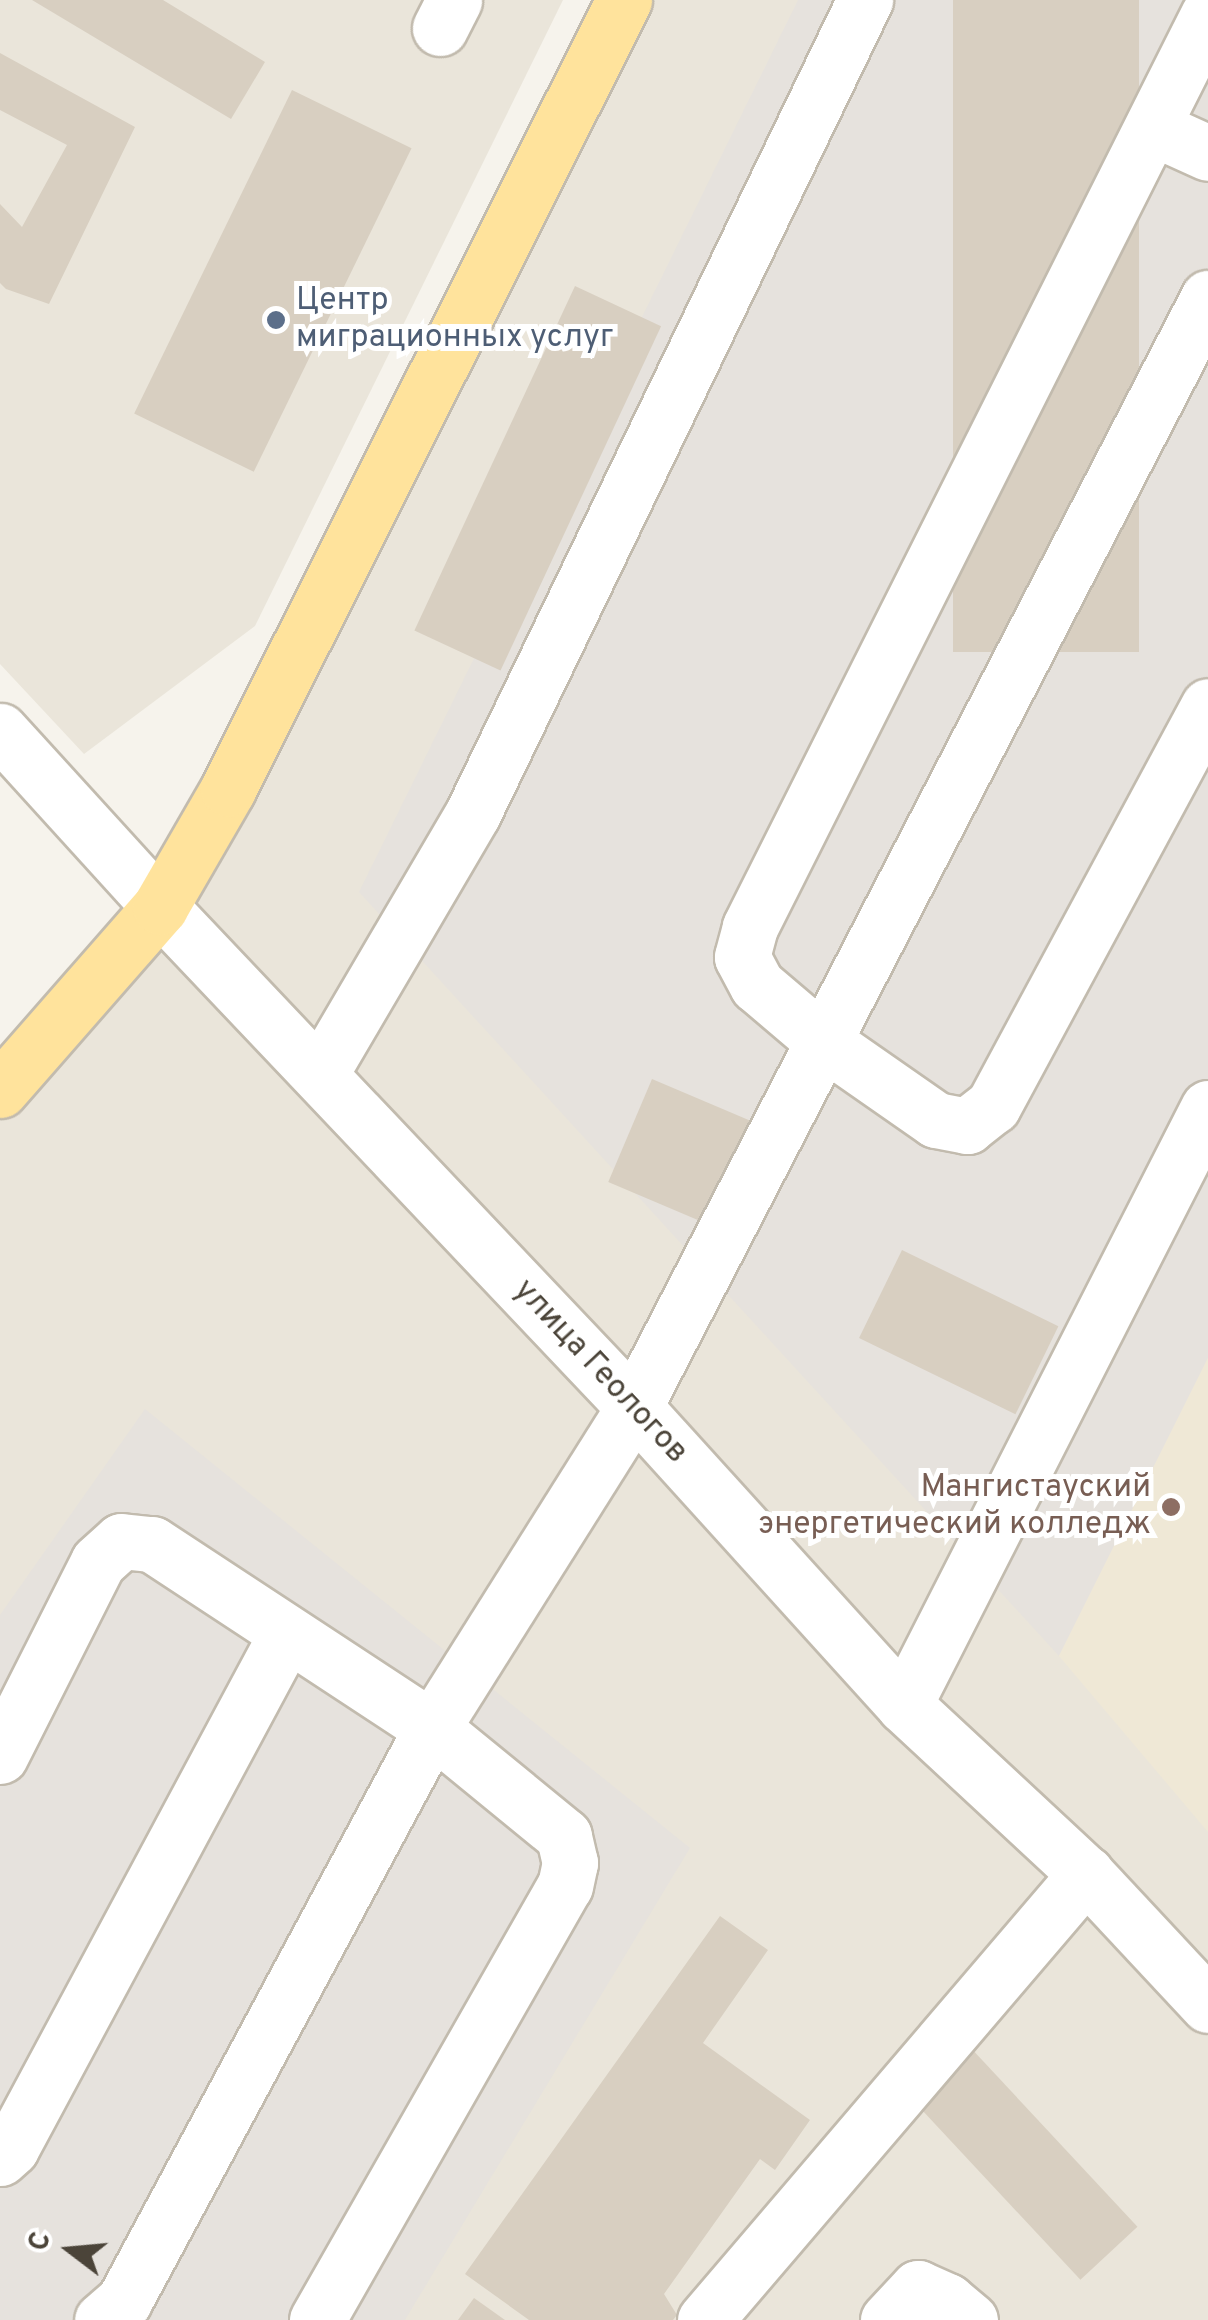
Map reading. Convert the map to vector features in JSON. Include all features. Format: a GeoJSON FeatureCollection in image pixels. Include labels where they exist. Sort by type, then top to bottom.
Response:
{"type":"FeatureCollection","features":[{"type":"Feature","properties":{"kind":"main road"},"geometry":{"type":"LineString","coordinates":[[0,1090],[160,907],[236,772],[624,0]]}},
{"type":"Feature","properties":{"kind":"street"},"geometry":{"type":"LineString","coordinates":[[320,1074],[473,812],[865,0]]}},
{"type":"Feature","properties":{"kind":"street"},"geometry":{"type":"LineString","coordinates":[[1208,16],[750,927],[742,957],[757,984],[824,1042],[936,1120],[967,1126],[993,1106],[1208,706]]}},
{"type":"Feature","properties":{"kind":"street"},"geometry":{"type":"LineString","coordinates":[[1152,128],[1208,153]]}},
{"type":"Feature","properties":{"kind":"street"},"geometry":{"type":"LineString","coordinates":[[102,2320],[124,2300],[432,1728],[634,1407],[1208,298]]}},
{"type":"Feature","properties":{"kind":"street","name":"улица Геологов"},"geometry":{"type":"LineString","coordinates":[[0,731],[160,907],[634,1407],[904,1705],[1086,1874],[1208,2005]]}},
{"type":"Feature","properties":{"kind":"street"},"geometry":{"type":"LineString","coordinates":[[904,1705],[1208,1108]]}},
{"type":"Feature","properties":{"kind":"street"},"geometry":{"type":"LineString","coordinates":[[0,1756],[98,1562],[121,1540],[152,1544],[432,1728],[564,1836],[570,1863],[564,1886],[317,2320]]}},
{"type":"Feature","properties":{"kind":"street"},"geometry":{"type":"LineString","coordinates":[[0,2158],[11,2148],[286,1635]]}},
{"type":"Feature","properties":{"kind":"street"},"geometry":{"type":"LineString","coordinates":[[705,2320],[1086,1874]]}},
{"type":"Feature","properties":{"kind":"street"},"geometry":{"type":"LineString","coordinates":[[888,2320],[918,2288],[970,2320]]}},
{"type":"Feature","properties":{"kind":"shaded area"},"geometry":{"type":"Polygon","coordinates":[[[0,0],[563,0],[255,626],[84,754],[0,664],[0,0]]]}},
{"type":"Feature","properties":{"kind":"shaded area"},"geometry":{"type":"Polygon","coordinates":[[[647,0],[1208,0],[1208,2004],[181,902],[647,0]]]}},
{"type":"Feature","properties":{"kind":"shaded area"},"geometry":{"type":"Polygon","coordinates":[[[798,0],[1208,0],[1208,1358],[1059,1656],[359,892],[798,0]]]}},
{"type":"Feature","properties":{"kind":"shaded area"},"geometry":{"type":"Polygon","coordinates":[[[160,907],[1208,2036],[1208,2320],[0,2320],[0,1090],[160,907]]]}},
{"type":"Feature","properties":{"kind":"shaded area","name":"Мангистауский энергетический колледж"},"geometry":{"type":"Polygon","coordinates":[[[1208,1358],[1208,1832],[1059,1656],[1208,1358]]]}},
{"type":"Feature","properties":{"kind":"shaded area"},"geometry":{"type":"Polygon","coordinates":[[[145,1409],[690,1848],[405,2320],[0,2320],[0,1615],[145,1409]]]}},
{"type":"Feature","properties":{"kind":"building"},"geometry":{"type":"Polygon","coordinates":[[[32,0],[163,0],[265,62],[231,119],[32,0]]]}},
{"type":"Feature","properties":{"kind":"building"},"geometry":{"type":"Polygon","coordinates":[[[953,0],[1139,0],[1139,652],[953,652],[953,0]]]}},
{"type":"Feature","properties":{"kind":"building"},"geometry":{"type":"Polygon","coordinates":[[[0,53],[135,127],[49,304],[6,289],[0,283],[0,204],[22,227],[67,145],[0,110],[0,53]]]}},
{"type":"Feature","properties":{"kind":"building"},"geometry":{"type":"Polygon","coordinates":[[[292,90],[412,148],[254,472],[134,414],[292,90]]]}},
{"type":"Feature","properties":{"kind":"building"},"geometry":{"type":"Polygon","coordinates":[[[575,286],[661,326],[501,671],[414,630],[575,286]]]}},
{"type":"Feature","properties":{"kind":"building"},"geometry":{"type":"Polygon","coordinates":[[[652,1079],[755,1123],[711,1226],[608,1182],[652,1079]]]}},
{"type":"Feature","properties":{"kind":"building"},"geometry":{"type":"Polygon","coordinates":[[[902,1250],[1058,1326],[1015,1414],[859,1338],[902,1250]]]}},
{"type":"Feature","properties":{"kind":"building"},"geometry":{"type":"Polygon","coordinates":[[[720,1916],[768,1950],[703,2043],[810,2120],[775,2170],[760,2159],[664,2294],[677,2315],[673,2320],[529,2320],[465,2274],[720,1916]]]}},
{"type":"Feature","properties":{"kind":"building"},"geometry":{"type":"Polygon","coordinates":[[[969,2046],[1137,2227],[1080,2280],[912,2099],[969,2046]]]}},
{"type":"Feature","properties":{"kind":"building"},"geometry":{"type":"Polygon","coordinates":[[[474,2298],[505,2320],[458,2320],[474,2298]]]}},
{"type":"Feature","properties":{"kind":"place","name":"Центр миграционных услуг"},"geometry":{"type":"Point","coordinates":[276,320]}},
{"type":"Feature","properties":{"kind":"place","name":"Мангистауский энергетический колледж"},"geometry":{"type":"Point","coordinates":[1171,1507]}}]}
